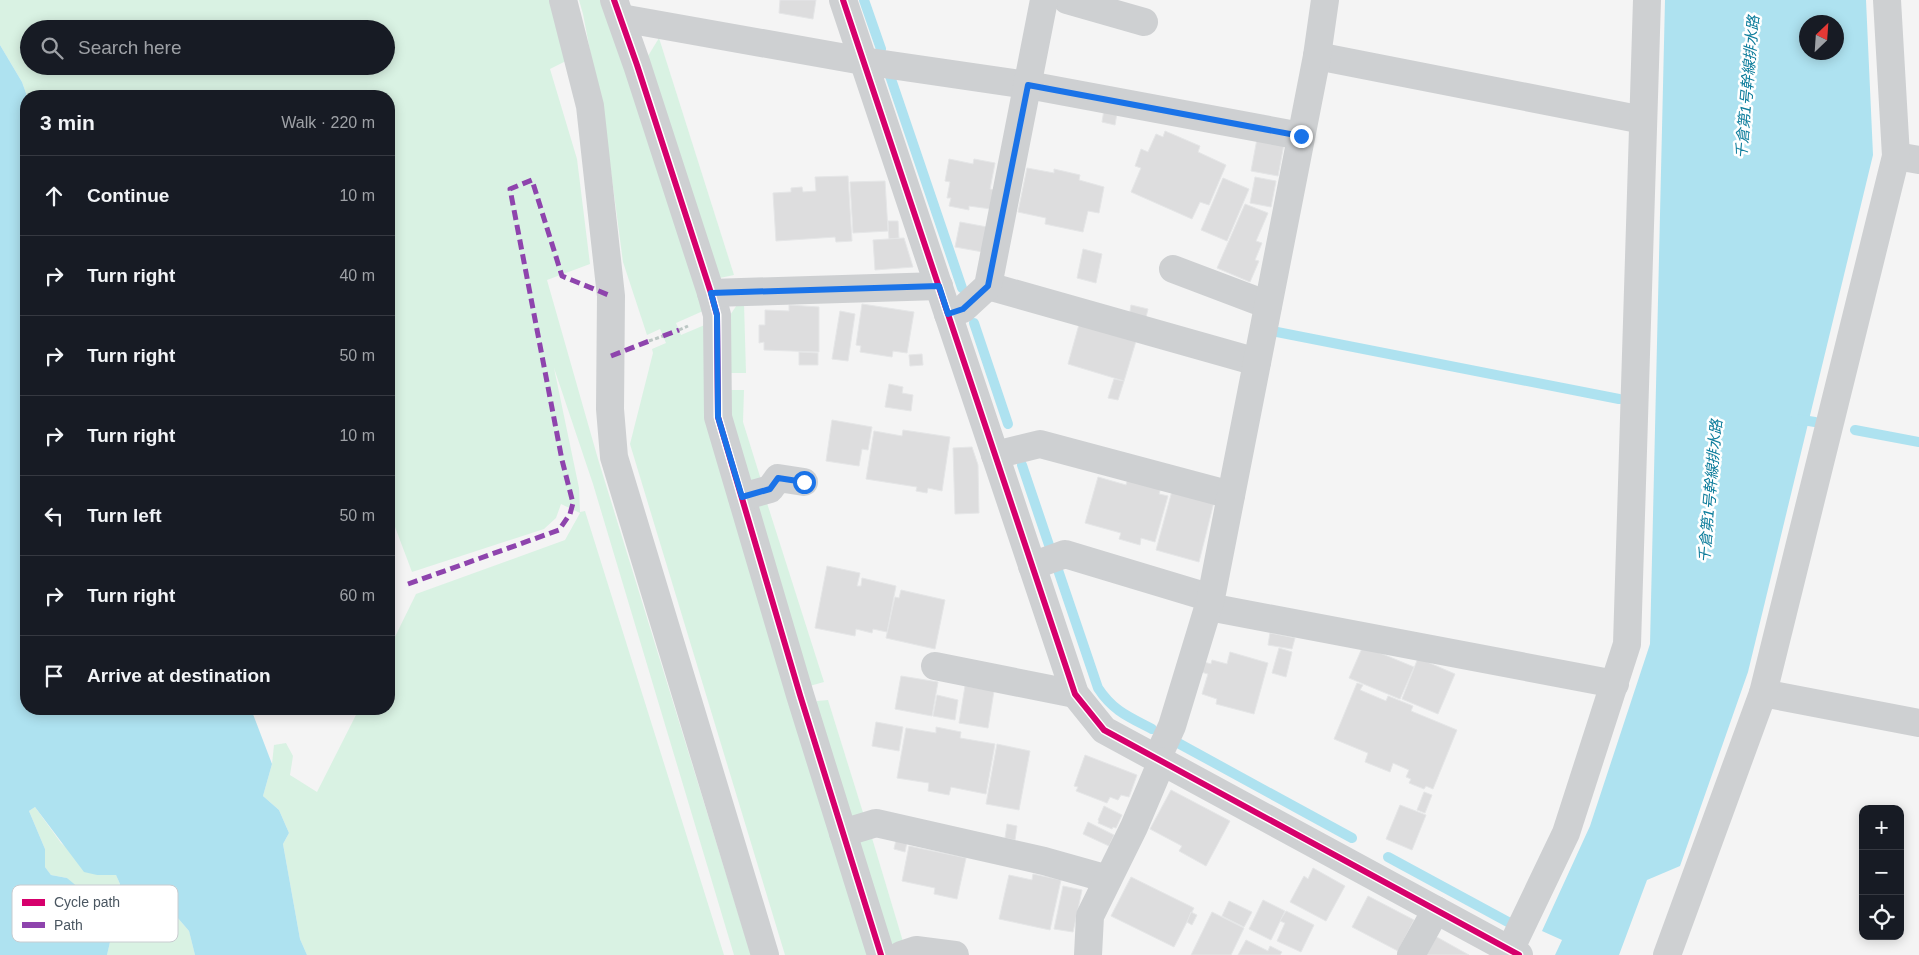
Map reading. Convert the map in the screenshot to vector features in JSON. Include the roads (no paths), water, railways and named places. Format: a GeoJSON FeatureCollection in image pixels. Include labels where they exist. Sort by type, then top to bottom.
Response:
{"type":"FeatureCollection","features":[{"type":"Feature","properties":{"kind":"street"},"geometry":{"type":"LineString","coordinates":[[563,0],[591,116],[611,296],[610,409],[614,457],[765,955]]}},
{"type":"Feature","properties":{"kind":"street"},"geometry":{"type":"LineString","coordinates":[[843,0],[1075,694],[1104,730],[1436,910],[1506,951],[1566,833],[1627,644],[1647,0]]}},
{"type":"Feature","properties":{"kind":"street"},"geometry":{"type":"LineString","coordinates":[[948,314],[963,309],[988,286],[1044,0]]}},
{"type":"Feature","properties":{"kind":"street"},"geometry":{"type":"LineString","coordinates":[[1067,0],[1144,22]]}},
{"type":"Feature","properties":{"kind":"street"},"geometry":{"type":"LineString","coordinates":[[1088,955],[1090,916],[1134,827],[1172,726],[1210,602],[1317,56],[1326,0]]}},
{"type":"Feature","properties":{"kind":"street"},"geometry":{"type":"LineString","coordinates":[[1667,955],[1763,692],[1908,158],[1887,0]]}},
{"type":"Feature","properties":{"kind":"street"},"geometry":{"type":"LineString","coordinates":[[618,9],[863,61],[1028,85],[1301,136]]}},
{"type":"Feature","properties":{"kind":"street"},"geometry":{"type":"LineString","coordinates":[[618,9],[711,293],[717,315],[718,417],[881,955]]}},
{"type":"Feature","properties":{"kind":"street"},"geometry":{"type":"LineString","coordinates":[[1317,56],[1643,120]]}},
{"type":"Feature","properties":{"kind":"street"},"geometry":{"type":"LineString","coordinates":[[1172,269],[1268,305]]}},
{"type":"Feature","properties":{"kind":"street"},"geometry":{"type":"LineString","coordinates":[[711,293],[939,286]]}},
{"type":"Feature","properties":{"kind":"street"},"geometry":{"type":"LineString","coordinates":[[988,286],[1257,362]]}},
{"type":"Feature","properties":{"kind":"street"},"geometry":{"type":"LineString","coordinates":[[995,455],[1040,444],[1231,496]]}},
{"type":"Feature","properties":{"kind":"street"},"geometry":{"type":"LineString","coordinates":[[742,497],[770,489],[778,478],[804,482]]}},
{"type":"Feature","properties":{"kind":"street"},"geometry":{"type":"LineString","coordinates":[[1032,566],[1065,554],[1210,602],[1615,684]]}},
{"type":"Feature","properties":{"kind":"street"},"geometry":{"type":"LineString","coordinates":[[935,666],[1075,694]]}},
{"type":"Feature","properties":{"kind":"street"},"geometry":{"type":"LineString","coordinates":[[1763,692],[1919,723]]}},
{"type":"Feature","properties":{"kind":"street"},"geometry":{"type":"LineString","coordinates":[[843,833],[876,823],[1044,861],[1108,879]]}},
{"type":"Feature","properties":{"kind":"street"},"geometry":{"type":"LineString","coordinates":[[1411,955],[1436,910]]}},
{"type":"Feature","properties":{"kind":"street"},"geometry":{"type":"LineString","coordinates":[[901,955],[916,950],[955,955]]}},
{"type":"Feature","properties":{"kind":"water","name":"千倉第1号幹線排水路"},"geometry":{"type":"Polygon","coordinates":[[[1665,0],[1866,0],[1873,155],[1748,672],[1680,866],[1647,880],[1619,955],[1555,955],[1562,940],[1542,931],[1590,826],[1650,644],[1665,0]]]}},
{"type":"Feature","properties":{"kind":"water"},"geometry":{"type":"Polygon","coordinates":[[[0,45],[25,90],[20,90],[20,715],[253,715],[272,764],[263,796],[279,810],[289,833],[283,844],[300,939],[307,955],[195,955],[189,931],[178,918],[178,885],[120,885],[116,875],[97,875],[84,872],[35,807],[29,811],[45,849],[45,867],[51,875],[67,878],[75,885],[12,885],[12,942],[110,942],[107,955],[0,955],[0,45]]]}},
{"type":"Feature","properties":{"kind":"waterway"},"geometry":{"type":"LineString","coordinates":[[864,0],[881,49]]}},
{"type":"Feature","properties":{"kind":"waterway"},"geometry":{"type":"LineString","coordinates":[[889,73],[962,288]]}},
{"type":"Feature","properties":{"kind":"waterway"},"geometry":{"type":"LineString","coordinates":[[974,323],[1008,424]]}},
{"type":"Feature","properties":{"kind":"waterway"},"geometry":{"type":"LineString","coordinates":[[1277,332],[1619,399]]}},
{"type":"Feature","properties":{"kind":"waterway"},"geometry":{"type":"LineString","coordinates":[[1796,419],[1815,422]]}},
{"type":"Feature","properties":{"kind":"waterway"},"geometry":{"type":"LineString","coordinates":[[1855,430],[1919,442]]}},
{"type":"Feature","properties":{"kind":"waterway"},"geometry":{"type":"LineString","coordinates":[[1022,465],[1050,548]]}},
{"type":"Feature","properties":{"kind":"waterway"},"geometry":{"type":"LineString","coordinates":[[1057,567],[1098,688],[1116,708],[1152,729]]}},
{"type":"Feature","properties":{"kind":"waterway"},"geometry":{"type":"LineString","coordinates":[[1178,743],[1352,838]]}},
{"type":"Feature","properties":{"kind":"waterway"},"geometry":{"type":"LineString","coordinates":[[1388,857],[1508,922]]}}]}
